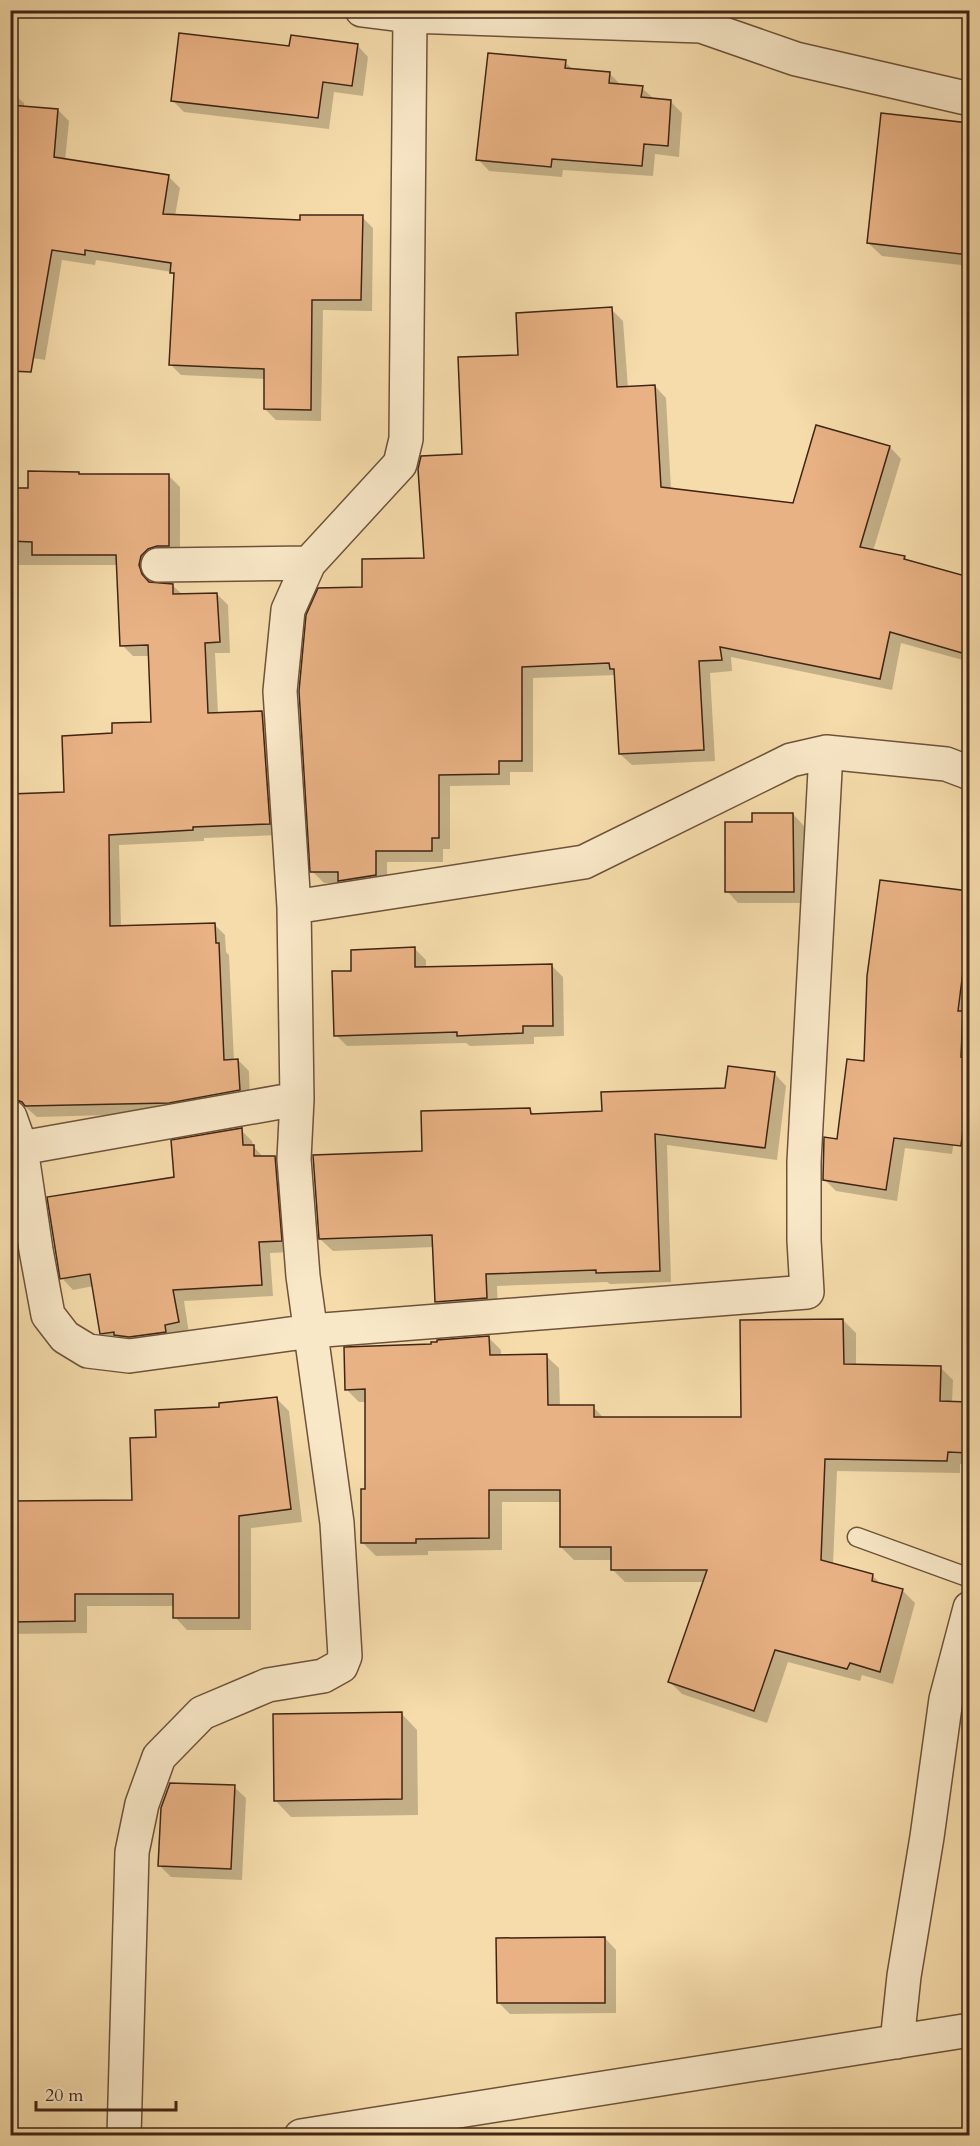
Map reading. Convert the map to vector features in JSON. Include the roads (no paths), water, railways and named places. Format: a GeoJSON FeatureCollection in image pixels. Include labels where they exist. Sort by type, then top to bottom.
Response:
{"type":"FeatureCollection","features":[{"type":"Feature","properties":{"kind":"street"},"geometry":{"type":"LineString","coordinates":[[362,10],[410,16],[702,18],[796,59],[969,99]]}},
{"type":"Feature","properties":{"kind":"street"},"geometry":{"type":"LineString","coordinates":[[124,2136],[132,1852],[142,1804],[159,1757],[202,1713],[268,1685],[323,1676],[341,1666],[345,1656],[337,1523],[303,1276],[294,1158],[297,1099],[294,907],[280,691],[288,610],[309,563],[400,464],[406,439],[410,16]]}},
{"type":"Feature","properties":{"kind":"street"},"geometry":{"type":"LineString","coordinates":[[158,565],[309,563]]}},
{"type":"Feature","properties":{"kind":"street"},"geometry":{"type":"LineString","coordinates":[[294,907],[584,862],[791,760],[826,752],[946,764],[969,773]]}},
{"type":"Feature","properties":{"kind":"street"},"geometry":{"type":"LineString","coordinates":[[10,1116],[21,1148],[48,1315],[65,1337],[88,1351],[129,1356],[311,1331],[807,1292],[804,1162],[826,752]]}},
{"type":"Feature","properties":{"kind":"street"},"geometry":{"type":"LineString","coordinates":[[21,1148],[297,1099]]}},
{"type":"Feature","properties":{"kind":"street"},"geometry":{"type":"LineString","coordinates":[[897,2042],[904,1976],[927,1837],[946,1699],[969,1608]]}},
{"type":"Feature","properties":{"kind":"street"},"geometry":{"type":"LineString","coordinates":[[301,2136],[969,2030]]}},
{"type":"Feature","properties":{"kind":"lane"},"geometry":{"type":"LineString","coordinates":[[857,1536],[969,1578]]}}]}
